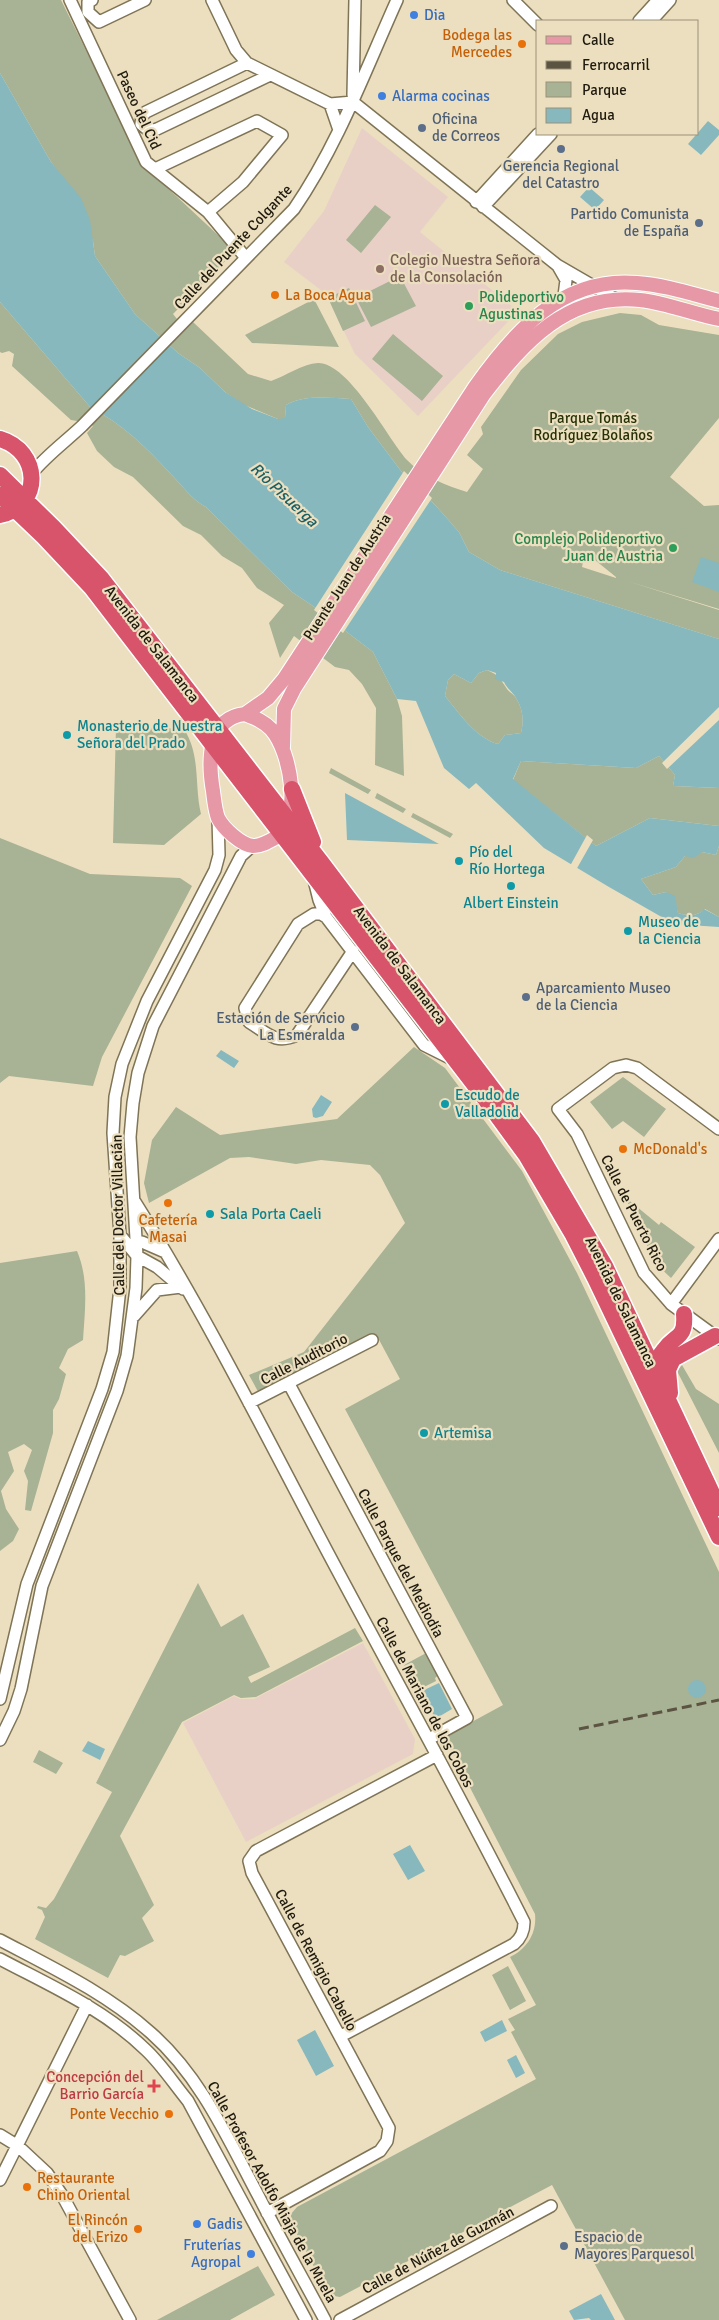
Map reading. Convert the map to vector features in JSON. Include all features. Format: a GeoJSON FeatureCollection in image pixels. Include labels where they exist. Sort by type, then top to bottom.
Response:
{"type":"FeatureCollection","features":[{"type":"Feature","properties":{"kind":"highway"},"geometry":{"type":"LineString","coordinates":[[0,439],[9,442],[21,450],[29,463],[32,473],[30,491],[13,508]]}},
{"type":"Feature","properties":{"kind":"highway","name":"Avenida de Salamanca"},"geometry":{"type":"LineString","coordinates":[[0,475],[13,508]]}},
{"type":"Feature","properties":{"kind":"highway","name":"Avenida de Salamanca"},"geometry":{"type":"LineString","coordinates":[[0,495],[92,588],[175,699],[215,737],[288,819],[532,1141],[588,1235],[670,1401],[719,1508]]}},
{"type":"Feature","properties":{"kind":"highway","name":"Avenida de Salamanca"},"geometry":{"type":"LineString","coordinates":[[215,737],[281,834],[526,1155],[573,1235],[719,1537]]}},
{"type":"Feature","properties":{"kind":"highway"},"geometry":{"type":"LineString","coordinates":[[292,789],[322,862]]}},
{"type":"Feature","properties":{"kind":"highway"},"geometry":{"type":"LineString","coordinates":[[648,1388],[654,1368],[664,1349],[679,1337],[685,1324],[678,1309]]}},
{"type":"Feature","properties":{"kind":"highway"},"geometry":{"type":"LineString","coordinates":[[670,1401],[668,1370],[672,1359],[717,1338]]}},
{"type":"Feature","properties":{"kind":"highway"},"geometry":{"type":"LineString","coordinates":[[642,1344],[664,1349]]}},
{"type":"Feature","properties":{"kind":"main road"},"geometry":{"type":"LineString","coordinates":[[454,428],[496,357],[531,320],[564,296],[591,285],[636,282],[665,287],[719,301]]}},
{"type":"Feature","properties":{"kind":"main road"},"geometry":{"type":"LineString","coordinates":[[454,428],[512,357],[540,331],[577,309],[614,298],[642,300],[719,319]]}},
{"type":"Feature","properties":{"kind":"main road","name":"Puente Juan de Austria"},"geometry":{"type":"LineString","coordinates":[[283,747],[284,709],[295,675],[454,428]]}},
{"type":"Feature","properties":{"kind":"main road","name":"Puente Juan de Austria"},"geometry":{"type":"LineString","coordinates":[[215,737],[231,717],[245,714],[268,698],[295,675]]}},
{"type":"Feature","properties":{"kind":"main road"},"geometry":{"type":"LineString","coordinates":[[215,737],[210,759],[211,781],[218,818],[240,840],[252,846],[267,842],[281,834],[288,819],[292,789],[283,747],[262,721],[245,714]]}},
{"type":"Feature","properties":{"kind":"street","name":"Paseo del Cid"},"geometry":{"type":"LineString","coordinates":[[70,0],[146,162],[208,212],[246,258]]}},
{"type":"Feature","properties":{"kind":"street"},"geometry":{"type":"LineString","coordinates":[[92,0],[88,2],[88,12],[99,22],[145,0]]}},
{"type":"Feature","properties":{"kind":"street"},"geometry":{"type":"LineString","coordinates":[[212,0],[236,50],[247,63],[330,104],[353,102],[557,265],[614,298]]}},
{"type":"Feature","properties":{"kind":"street"},"geometry":{"type":"LineString","coordinates":[[353,102],[355,0]]}},
{"type":"Feature","properties":{"kind":"street","name":"Calle del Puente Colgante"},"geometry":{"type":"LineString","coordinates":[[32,473],[45,457],[60,447],[82,426],[294,209],[313,181],[353,102],[397,0]]}},
{"type":"Feature","properties":{"kind":"street"},"geometry":{"type":"LineString","coordinates":[[513,0],[536,23]]}},
{"type":"Feature","properties":{"kind":"street"},"geometry":{"type":"LineString","coordinates":[[640,20],[658,0]]}},
{"type":"Feature","properties":{"kind":"street"},"geometry":{"type":"LineString","coordinates":[[652,20],[670,0]]}},
{"type":"Feature","properties":{"kind":"street"},"geometry":{"type":"LineString","coordinates":[[354,61],[361,65],[370,62]]}},
{"type":"Feature","properties":{"kind":"street"},"geometry":{"type":"LineString","coordinates":[[247,63],[146,112],[142,116],[142,124],[147,129],[155,130],[270,74]]}},
{"type":"Feature","properties":{"kind":"street"},"geometry":{"type":"LineString","coordinates":[[330,104],[339,130]]}},
{"type":"Feature","properties":{"kind":"street"},"geometry":{"type":"LineString","coordinates":[[155,169],[257,120],[282,135],[242,182],[208,212]]}},
{"type":"Feature","properties":{"kind":"street"},"geometry":{"type":"LineString","coordinates":[[480,205],[537,135]]}},
{"type":"Feature","properties":{"kind":"street"},"geometry":{"type":"LineString","coordinates":[[480,205],[550,135]]}},
{"type":"Feature","properties":{"kind":"street"},"geometry":{"type":"LineString","coordinates":[[557,265],[566,280],[564,296]]}},
{"type":"Feature","properties":{"kind":"street","name":"Calle del Doctor Villacián"},"geometry":{"type":"LineString","coordinates":[[0,1699],[27,1584],[102,1389],[113,1352],[119,1296],[120,1236],[113,1133],[115,1097],[122,1064],[147,1001],[214,870],[219,855],[218,818]]}},
{"type":"Feature","properties":{"kind":"street","name":"Calle del Doctor Villacián"},"geometry":{"type":"LineString","coordinates":[[0,1740],[14,1711],[21,1689],[42,1586],[117,1390],[127,1356],[134,1316],[135,1202],[130,1137],[132,1103],[138,1074],[153,1026],[240,856],[252,846]]}},
{"type":"Feature","properties":{"kind":"street","name":"Avenida de Salamanca"},"geometry":{"type":"LineString","coordinates":[[314,878],[318,900],[326,918],[424,1044],[449,1059],[456,1061]]}},
{"type":"Feature","properties":{"kind":"street"},"geometry":{"type":"LineString","coordinates":[[326,918],[321,914],[314,914],[298,924],[245,1008],[248,1022],[277,1040],[287,1039],[296,1035],[353,951]]}},
{"type":"Feature","properties":{"kind":"street","name":"Calle de Puerto Rico"},"geometry":{"type":"LineString","coordinates":[[717,1338],[678,1309],[644,1272],[577,1134],[558,1109],[609,1070],[626,1065],[637,1068],[719,1129]]}},
{"type":"Feature","properties":{"kind":"street","name":"Calle de Mariano de los Cobos"},"geometry":{"type":"LineString","coordinates":[[135,1202],[195,1302],[429,1739],[524,1922],[524,1929],[520,1938],[514,1944],[340,2036]]}},
{"type":"Feature","properties":{"kind":"street","name":"Calle de Mariano de los Cobos"},"geometry":{"type":"LineString","coordinates":[[120,1236],[168,1275],[195,1302]]}},
{"type":"Feature","properties":{"kind":"street"},"geometry":{"type":"LineString","coordinates":[[678,1309],[719,1239]]}},
{"type":"Feature","properties":{"kind":"street","name":"Calle de Mariano de los Cobos"},"geometry":{"type":"LineString","coordinates":[[134,1248],[151,1245],[166,1253]]}},
{"type":"Feature","properties":{"kind":"street"},"geometry":{"type":"LineString","coordinates":[[120,1258],[134,1248]]}},
{"type":"Feature","properties":{"kind":"street"},"geometry":{"type":"LineString","coordinates":[[134,1316],[157,1290],[168,1275],[173,1264]]}},
{"type":"Feature","properties":{"kind":"street"},"geometry":{"type":"LineString","coordinates":[[157,1290],[181,1287]]}},
{"type":"Feature","properties":{"kind":"street","name":"Calle Auditorio"},"geometry":{"type":"LineString","coordinates":[[249,1403],[372,1340]]}},
{"type":"Feature","properties":{"kind":"street","name":"Calle Parque del Mediodía"},"geometry":{"type":"LineString","coordinates":[[288,1384],[466,1718],[429,1739]]}},
{"type":"Feature","properties":{"kind":"street","name":"Calle de Remigio Cabello"},"geometry":{"type":"LineString","coordinates":[[267,2213],[380,2151],[387,2141],[389,2128],[252,1873],[249,1861],[256,1850],[437,1755]]}},
{"type":"Feature","properties":{"kind":"street","name":"Calle Profesor Adolfo Miaja de la Muela"},"geometry":{"type":"LineString","coordinates":[[0,1940],[79,1981],[114,2003],[169,2050],[207,2100],[325,2320]]}},
{"type":"Feature","properties":{"kind":"street","name":"Calle Profesor Adolfo Miaja de la Muela"},"geometry":{"type":"LineString","coordinates":[[0,1959],[87,2005],[146,2050],[188,2100],[306,2320]]}},
{"type":"Feature","properties":{"kind":"street"},"geometry":{"type":"LineString","coordinates":[[0,2180],[87,2005]]}},
{"type":"Feature","properties":{"kind":"street"},"geometry":{"type":"LineString","coordinates":[[0,2136],[18,2146],[42,2167],[62,2195],[130,2320]]}},
{"type":"Feature","properties":{"kind":"street","name":"Calle de Núñez de Guzmán"},"geometry":{"type":"LineString","coordinates":[[340,2320],[551,2206]]}},
{"type":"Feature","properties":{"kind":"shaded area","name":"Colegio Nuestra Señora de la Consolación"},"geometry":{"type":"Polygon","coordinates":[[[362,128],[448,197],[420,232],[518,311],[418,416],[355,354],[326,294],[284,262],[324,211],[362,128]]]}},
{"type":"Feature","properties":{"kind":"shaded area"},"geometry":{"type":"Polygon","coordinates":[[[363,1643],[415,1739],[413,1754],[246,1842],[183,1723],[234,1696],[240,1699],[254,1699],[363,1643]]]}},
{"type":"Feature","properties":{"kind":"green space","name":"Parque Tomás Rodríguez Bolaños"},"geometry":{"type":"Polygon","coordinates":[[[0,0],[61,0],[143,165],[235,251],[173,314],[177,319],[174,325],[182,333],[193,322],[248,374],[271,381],[312,364],[318,363],[330,366],[355,388],[413,466],[427,476],[451,487],[467,492],[483,469],[467,455],[483,434],[481,427],[521,370],[558,334],[582,322],[620,313],[641,315],[659,325],[719,335],[719,418],[670,477],[704,506],[719,505],[719,609],[627,581],[719,610],[719,639],[500,570],[469,552],[459,532],[401,471],[368,427],[351,399],[301,399],[286,405],[285,419],[278,419],[242,404],[225,392],[200,368],[178,353],[135,314],[95,256],[93,241],[64,180],[51,162],[0,73],[0,0]],[[585,552],[582,567],[616,577],[585,552]]]}},
{"type":"Feature","properties":{"kind":"green space"},"geometry":{"type":"Polygon","coordinates":[[[375,205],[391,217],[361,253],[346,240],[375,205]]]}},
{"type":"Feature","properties":{"kind":"green space"},"geometry":{"type":"Polygon","coordinates":[[[400,276],[416,306],[371,327],[356,298],[400,276]]]}},
{"type":"Feature","properties":{"kind":"green space"},"geometry":{"type":"Polygon","coordinates":[[[349,288],[365,321],[343,331],[328,298],[349,288]]]}},
{"type":"Feature","properties":{"kind":"green space"},"geometry":{"type":"Polygon","coordinates":[[[314,299],[339,347],[252,343],[245,335],[314,299]]]}},
{"type":"Feature","properties":{"kind":"green space"},"geometry":{"type":"Polygon","coordinates":[[[0,302],[91,408],[123,428],[142,445],[191,496],[206,507],[292,592],[373,652],[397,699],[402,716],[404,776],[375,765],[376,708],[362,684],[349,670],[335,667],[294,636],[280,658],[269,623],[284,605],[257,588],[242,568],[222,556],[201,535],[183,526],[133,477],[114,467],[97,451],[87,433],[93,426],[83,416],[77,421],[71,420],[12,366],[14,354],[9,351],[0,352],[0,302]]]}},
{"type":"Feature","properties":{"kind":"green space"},"geometry":{"type":"Polygon","coordinates":[[[393,334],[443,376],[422,401],[372,359],[393,334]]]}},
{"type":"Feature","properties":{"kind":"green space"},"geometry":{"type":"Polygon","coordinates":[[[487,670],[497,676],[515,697],[522,715],[521,733],[505,735],[498,744],[475,731],[445,696],[448,680],[454,674],[471,683],[479,673],[487,670]]]}},
{"type":"Feature","properties":{"kind":"green space"},"geometry":{"type":"Polygon","coordinates":[[[116,726],[184,729],[189,739],[195,760],[201,814],[164,845],[113,843],[116,726]]]}},
{"type":"Feature","properties":{"kind":"green space"},"geometry":{"type":"Polygon","coordinates":[[[659,756],[675,775],[673,786],[719,788],[719,826],[650,818],[596,846],[513,780],[521,761],[636,768],[659,756]]]}},
{"type":"Feature","properties":{"kind":"green space"},"geometry":{"type":"Polygon","coordinates":[[[331,768],[371,790],[368,794],[329,773],[331,768]]]}},
{"type":"Feature","properties":{"kind":"green space"},"geometry":{"type":"Polygon","coordinates":[[[377,793],[406,809],[403,813],[375,798],[377,793]]]}},
{"type":"Feature","properties":{"kind":"green space"},"geometry":{"type":"Polygon","coordinates":[[[413,813],[453,834],[450,838],[411,817],[413,813]]]}},
{"type":"Feature","properties":{"kind":"green space"},"geometry":{"type":"Polygon","coordinates":[[[0,838],[90,874],[180,878],[192,886],[102,1057],[93,1086],[9,1076],[0,1083],[0,838]]]}},
{"type":"Feature","properties":{"kind":"green space"},"geometry":{"type":"Polygon","coordinates":[[[719,846],[719,917],[705,909],[692,915],[678,913],[675,903],[666,892],[653,895],[641,879],[676,867],[685,856],[702,852],[716,855],[719,846]]]}},
{"type":"Feature","properties":{"kind":"green space"},"geometry":{"type":"Polygon","coordinates":[[[414,1047],[445,1068],[522,1171],[577,1273],[719,1572],[719,2320],[625,2320],[552,2185],[340,2297],[334,2296],[326,2290],[291,2223],[291,2214],[297,2207],[536,2079],[511,2032],[515,2030],[508,2019],[536,2005],[510,1957],[521,1950],[530,1940],[534,1928],[535,1914],[444,1737],[503,1705],[345,1409],[400,1379],[377,1336],[261,1397],[249,1375],[304,1352],[405,1223],[380,1175],[370,1165],[321,1160],[296,1164],[249,1157],[230,1158],[149,1203],[144,1183],[152,1140],[176,1107],[220,1135],[337,1119],[414,1047]]]}},
{"type":"Feature","properties":{"kind":"green space"},"geometry":{"type":"Polygon","coordinates":[[[623,1077],[666,1109],[644,1137],[623,1121],[612,1129],[590,1102],[623,1077]]]}},
{"type":"Feature","properties":{"kind":"green space"},"geometry":{"type":"Polygon","coordinates":[[[625,1197],[659,1225],[661,1222],[695,1247],[671,1278],[655,1263],[625,1197]]]}},
{"type":"Feature","properties":{"kind":"green space"},"geometry":{"type":"Polygon","coordinates":[[[77,1251],[85,1283],[83,1340],[68,1349],[59,1368],[66,1374],[59,1399],[53,1410],[53,1433],[31,1511],[25,1510],[28,1481],[24,1471],[32,1450],[24,1444],[8,1452],[14,1471],[1,1491],[6,1509],[19,1529],[13,1541],[0,1551],[0,1263],[77,1251]]]}},
{"type":"Feature","properties":{"kind":"green space"},"geometry":{"type":"Polygon","coordinates":[[[682,1365],[696,1389],[719,1404],[719,1453],[677,1371],[682,1365]]]}},
{"type":"Feature","properties":{"kind":"green space"},"geometry":{"type":"Polygon","coordinates":[[[198,1583],[221,1627],[243,1614],[270,1667],[248,1677],[251,1683],[355,1628],[363,1641],[256,1697],[241,1698],[234,1695],[182,1722],[120,1836],[154,1905],[142,1918],[154,1941],[125,1956],[120,1955],[108,1978],[35,1939],[45,1917],[42,1910],[37,1908],[38,1906],[46,1908],[54,1899],[112,1792],[96,1783],[198,1583]]]}},
{"type":"Feature","properties":{"kind":"green space"},"geometry":{"type":"Polygon","coordinates":[[[428,1652],[439,1675],[435,1678],[436,1681],[420,1689],[404,1665],[428,1652]]]}},
{"type":"Feature","properties":{"kind":"green space"},"geometry":{"type":"Polygon","coordinates":[[[39,1750],[63,1763],[56,1774],[33,1762],[39,1750]]]}},
{"type":"Feature","properties":{"kind":"green space"},"geometry":{"type":"Polygon","coordinates":[[[508,1966],[526,2001],[510,2010],[492,1975],[508,1966]]]}},
{"type":"Feature","properties":{"kind":"green space"},"geometry":{"type":"Polygon","coordinates":[[[258,2266],[275,2295],[230,2320],[157,2320],[258,2266]]]}},
{"type":"Feature","properties":{"kind":"water","name":"Río Pisuerga"},"geometry":{"type":"Polygon","coordinates":[[[0,73],[51,162],[81,198],[90,220],[95,256],[135,314],[178,353],[200,368],[225,392],[252,409],[278,419],[285,418],[286,405],[301,399],[318,397],[351,399],[368,427],[401,471],[459,532],[469,552],[500,570],[719,639],[719,788],[673,786],[675,775],[659,756],[636,768],[521,761],[513,779],[596,846],[650,818],[719,826],[719,846],[716,855],[702,852],[694,858],[685,856],[676,867],[641,879],[653,895],[666,892],[675,896],[678,913],[692,915],[704,909],[719,917],[719,927],[674,924],[609,887],[544,848],[476,783],[469,789],[444,768],[416,701],[397,699],[373,652],[292,592],[206,507],[191,496],[142,445],[123,428],[91,408],[0,302],[0,73]],[[487,670],[479,673],[471,683],[454,674],[448,680],[445,696],[475,731],[498,744],[505,735],[521,733],[523,720],[516,698],[504,682],[495,679],[496,673],[487,670]]]}},
{"type":"Feature","properties":{"kind":"water"},"geometry":{"type":"Polygon","coordinates":[[[708,121],[719,130],[719,135],[701,155],[688,144],[696,135],[699,135],[699,131],[708,121]]]}},
{"type":"Feature","properties":{"kind":"water"},"geometry":{"type":"Polygon","coordinates":[[[589,187],[604,200],[595,210],[580,197],[589,187]]]}},
{"type":"Feature","properties":{"kind":"water"},"geometry":{"type":"Polygon","coordinates":[[[701,557],[719,563],[719,592],[692,582],[701,557]]]}},
{"type":"Feature","properties":{"kind":"water"},"geometry":{"type":"Polygon","coordinates":[[[345,793],[439,844],[347,840],[345,793]]]}},
{"type":"Feature","properties":{"kind":"water"},"geometry":{"type":"Polygon","coordinates":[[[221,1050],[239,1061],[234,1068],[216,1056],[221,1050]]]}},
{"type":"Feature","properties":{"kind":"water"},"geometry":{"type":"Polygon","coordinates":[[[321,1095],[332,1102],[323,1116],[316,1118],[313,1117],[312,1109],[321,1095]]]}},
{"type":"Feature","properties":{"kind":"water"},"geometry":{"type":"Polygon","coordinates":[[[693,1680],[701,1680],[706,1685],[704,1696],[693,1698],[688,1693],[688,1685],[693,1680]]]}},
{"type":"Feature","properties":{"kind":"water"},"geometry":{"type":"Polygon","coordinates":[[[439,1683],[452,1709],[435,1719],[422,1691],[439,1683]]]}},
{"type":"Feature","properties":{"kind":"water"},"geometry":{"type":"Polygon","coordinates":[[[88,1741],[105,1749],[100,1760],[82,1751],[88,1741]]]}},
{"type":"Feature","properties":{"kind":"water"},"geometry":{"type":"Polygon","coordinates":[[[410,1845],[425,1871],[408,1880],[393,1854],[410,1845]]]}},
{"type":"Feature","properties":{"kind":"water"},"geometry":{"type":"Polygon","coordinates":[[[502,2020],[507,2031],[485,2042],[480,2032],[502,2020]]]}},
{"type":"Feature","properties":{"kind":"water"},"geometry":{"type":"Polygon","coordinates":[[[315,2030],[334,2066],[316,2076],[297,2040],[315,2030]]]}},
{"type":"Feature","properties":{"kind":"water"},"geometry":{"type":"Polygon","coordinates":[[[516,2055],[525,2073],[516,2078],[507,2060],[516,2055]]]}},
{"type":"Feature","properties":{"kind":"water"},"geometry":{"type":"Polygon","coordinates":[[[601,2294],[615,2320],[591,2320],[589,2318],[574,2320],[569,2311],[601,2294]]]}},
{"type":"Feature","properties":{"kind":"pier"},"geometry":{"type":"Polygon","coordinates":[[[404,471],[432,498],[343,633],[314,610],[404,471]]]}},
{"type":"Feature","properties":{"kind":"pier"},"geometry":{"type":"Polygon","coordinates":[[[719,707],[719,720],[667,769],[662,763],[719,707]]]}},
{"type":"Feature","properties":{"kind":"pier"},"geometry":{"type":"Polygon","coordinates":[[[587,835],[593,840],[576,870],[570,866],[587,835]]]}},
{"type":"Feature","properties":{"kind":"railway"},"geometry":{"type":"LineString","coordinates":[[579,1729],[719,1700]]}},
{"type":"Feature","properties":{"kind":"place","name":"Dia"},"geometry":{"type":"Point","coordinates":[414,15]}},
{"type":"Feature","properties":{"kind":"place","name":"Bodega las Mercedes"},"geometry":{"type":"Point","coordinates":[522,44]}},
{"type":"Feature","properties":{"kind":"place","name":"Alarma cocinas"},"geometry":{"type":"Point","coordinates":[382,96]}},
{"type":"Feature","properties":{"kind":"place","name":"Oficina de Correos"},"geometry":{"type":"Point","coordinates":[422,128]}},
{"type":"Feature","properties":{"kind":"place","name":"Gerencia Regional del Catastro"},"geometry":{"type":"Point","coordinates":[561,149]}},
{"type":"Feature","properties":{"kind":"place","name":"Partido Comunista de España"},"geometry":{"type":"Point","coordinates":[699,223]}},
{"type":"Feature","properties":{"kind":"place","name":"Colegio Nuestra Señora de la Consolación"},"geometry":{"type":"Point","coordinates":[380,269]}},
{"type":"Feature","properties":{"kind":"place","name":"La Boca Agua"},"geometry":{"type":"Point","coordinates":[275,295]}},
{"type":"Feature","properties":{"kind":"place","name":"Polideportivo Agustinas"},"geometry":{"type":"Point","coordinates":[469,306]}},
{"type":"Feature","properties":{"kind":"place","name":"Complejo Polideportivo Juan de Austria"},"geometry":{"type":"Point","coordinates":[673,548]}},
{"type":"Feature","properties":{"kind":"place","name":"Monasterio de Nuestra Señora del Prado"},"geometry":{"type":"Point","coordinates":[67,735]}},
{"type":"Feature","properties":{"kind":"place","name":"Pío del Río Hortega"},"geometry":{"type":"Point","coordinates":[459,861]}},
{"type":"Feature","properties":{"kind":"place","name":"Albert Einstein"},"geometry":{"type":"Point","coordinates":[511,886]}},
{"type":"Feature","properties":{"kind":"place","name":"Museo de la Ciencia"},"geometry":{"type":"Point","coordinates":[628,931]}},
{"type":"Feature","properties":{"kind":"place","name":"Aparcamiento Museo de la Ciencia"},"geometry":{"type":"Point","coordinates":[526,997]}},
{"type":"Feature","properties":{"kind":"place","name":"Estación de Servicio La Esmeralda"},"geometry":{"type":"Point","coordinates":[355,1027]}},
{"type":"Feature","properties":{"kind":"place","name":"Escudo de Valladolid"},"geometry":{"type":"Point","coordinates":[445,1104]}},
{"type":"Feature","properties":{"kind":"place","name":"McDonald's"},"geometry":{"type":"Point","coordinates":[623,1149]}},
{"type":"Feature","properties":{"kind":"place","name":"Cafetería Masai"},"geometry":{"type":"Point","coordinates":[168,1203]}},
{"type":"Feature","properties":{"kind":"place","name":"Sala Porta Caeli"},"geometry":{"type":"Point","coordinates":[210,1214]}},
{"type":"Feature","properties":{"kind":"place","name":"Artemisa"},"geometry":{"type":"Point","coordinates":[424,1433]}},
{"type":"Feature","properties":{"kind":"place","name":"Concepción del Barrio García"},"geometry":{"type":"Point","coordinates":[154,2086]}},
{"type":"Feature","properties":{"kind":"place","name":"Ponte Vecchio"},"geometry":{"type":"Point","coordinates":[169,2114]}},
{"type":"Feature","properties":{"kind":"place","name":"Restaurante Chino Oriental"},"geometry":{"type":"Point","coordinates":[27,2187]}},
{"type":"Feature","properties":{"kind":"place","name":"Gadis"},"geometry":{"type":"Point","coordinates":[197,2224]}},
{"type":"Feature","properties":{"kind":"place","name":"El Rincón del Erizo"},"geometry":{"type":"Point","coordinates":[138,2229]}},
{"type":"Feature","properties":{"kind":"place","name":"Espacio de Mayores Parquesol"},"geometry":{"type":"Point","coordinates":[564,2246]}},
{"type":"Feature","properties":{"kind":"place","name":"Fruterías Agropal"},"geometry":{"type":"Point","coordinates":[251,2254]}}]}
